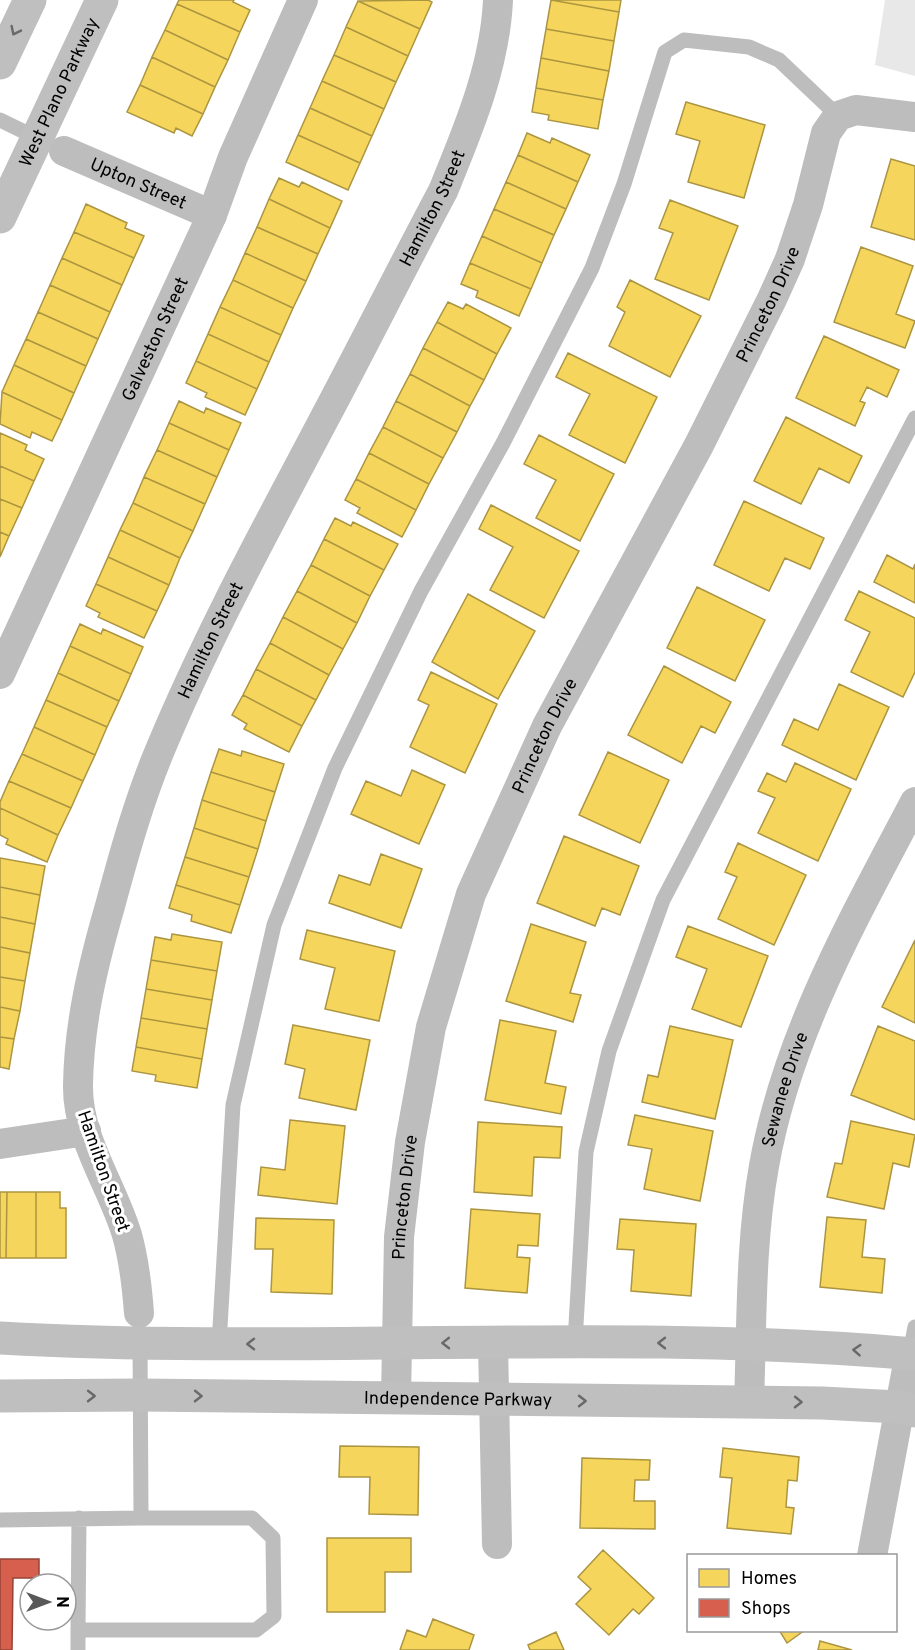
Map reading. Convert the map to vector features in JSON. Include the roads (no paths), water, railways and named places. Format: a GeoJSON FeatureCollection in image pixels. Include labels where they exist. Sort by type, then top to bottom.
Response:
{"type":"FeatureCollection","features":[{"type":"Feature","properties":{"kind":"main road"},"geometry":{"type":"LineString","coordinates":[[0,63],[30,0]]}},
{"type":"Feature","properties":{"kind":"main road","name":"West Plano Parkway"},"geometry":{"type":"LineString","coordinates":[[0,217],[50,144],[102,0]]}},
{"type":"Feature","properties":{"kind":"main road"},"geometry":{"type":"LineString","coordinates":[[0,1338],[139,1328],[219,1344],[396,1345],[575,1342],[913,1344]]}},
{"type":"Feature","properties":{"kind":"main road","name":"Independence Parkway"},"geometry":{"type":"LineString","coordinates":[[0,1396],[140,1395],[749,1402],[906,1409]]}},
{"type":"Feature","properties":{"kind":"street","name":"Galveston Street"},"geometry":{"type":"LineString","coordinates":[[0,674],[212,215],[233,157],[303,0]]}},
{"type":"Feature","properties":{"kind":"street","name":"Hamilton Street"},"geometry":{"type":"LineString","coordinates":[[139,1328],[137,1284],[127,1234],[86,1131],[78,1090],[80,1035],[93,965],[120,869],[159,752],[259,539],[442,191],[466,136],[484,81],[497,22],[498,0]]}},
{"type":"Feature","properties":{"kind":"street"},"geometry":{"type":"LineString","coordinates":[[838,116],[856,110],[915,117]]}},
{"type":"Feature","properties":{"kind":"street","name":"Princeton Drive"},"geometry":{"type":"LineString","coordinates":[[396,1398],[399,1237],[418,1087],[431,1027],[471,894],[547,726],[699,445],[772,299],[790,259],[808,205],[826,133],[838,116]]}},
{"type":"Feature","properties":{"kind":"street","name":"Upton Street"},"geometry":{"type":"LineString","coordinates":[[50,144],[212,215]]}},
{"type":"Feature","properties":{"kind":"street","name":"Sewanee Drive"},"geometry":{"type":"LineString","coordinates":[[749,1402],[758,1209],[764,1164],[790,1066],[827,971],[915,802]]}},
{"type":"Feature","properties":{"kind":"street"},"geometry":{"type":"LineString","coordinates":[[0,1144],[86,1131]]}},
{"type":"Feature","properties":{"kind":"street"},"geometry":{"type":"LineString","coordinates":[[493,1342],[497,1544]]}},
{"type":"Feature","properties":{"kind":"street"},"geometry":{"type":"LineString","coordinates":[[872,1554],[906,1409],[913,1344]]}},
{"type":"Feature","properties":{"kind":"lane"},"geometry":{"type":"LineString","coordinates":[[219,1344],[232,1105],[274,925],[334,768],[421,591],[503,443],[592,268],[624,184],[665,52],[684,40],[749,47],[779,60],[838,116]]}},
{"type":"Feature","properties":{"kind":"lane"},"geometry":{"type":"LineString","coordinates":[[0,120],[50,144]]}},
{"type":"Feature","properties":{"kind":"lane"},"geometry":{"type":"LineString","coordinates":[[575,1342],[586,1152],[609,1051],[663,900],[915,418]]}},
{"type":"Feature","properties":{"kind":"lane"},"geometry":{"type":"LineString","coordinates":[[139,1328],[141,1518]]}},
{"type":"Feature","properties":{"kind":"lane"},"geometry":{"type":"LineString","coordinates":[[0,1520],[79,1518],[252,1518],[273,1538],[274,1617],[256,1630],[78,1630],[79,1518]]}},
{"type":"Feature","properties":{"kind":"lane"},"geometry":{"type":"LineString","coordinates":[[78,1632],[78,1650]]}}]}
